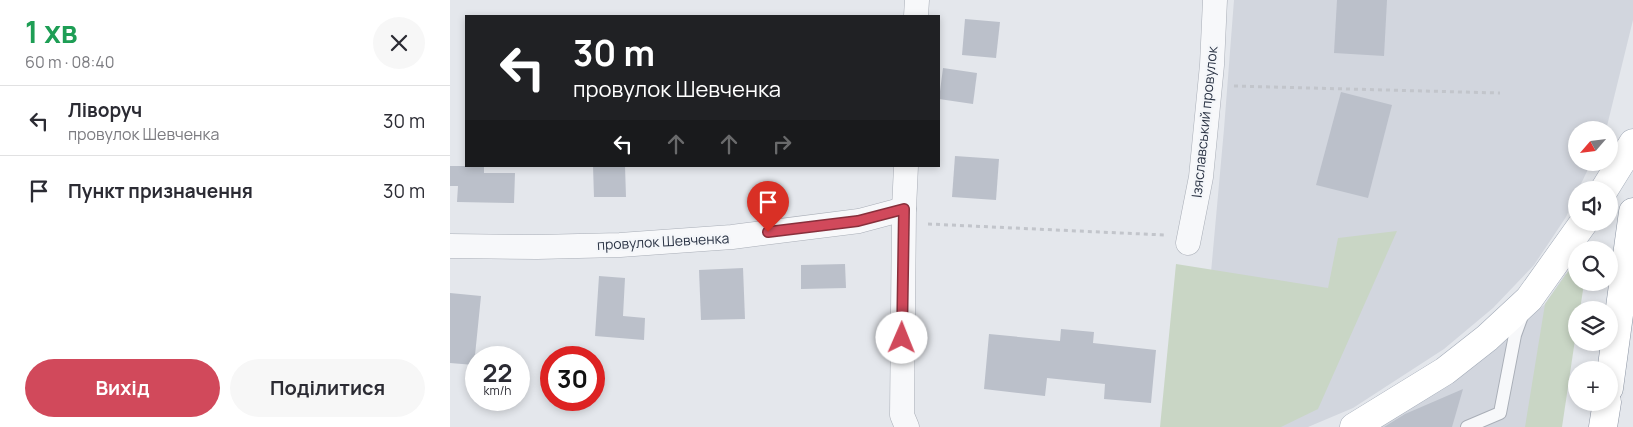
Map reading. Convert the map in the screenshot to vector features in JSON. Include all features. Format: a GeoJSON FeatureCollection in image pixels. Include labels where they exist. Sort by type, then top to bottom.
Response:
{"type":"FeatureCollection","features":[{"type":"Feature","properties":{"kind":"main road"},"geometry":{"type":"LineString","coordinates":[[1610,181],[1633,143]]}},
{"type":"Feature","properties":{"kind":"main road"},"geometry":{"type":"LineString","coordinates":[[1613,361],[1633,212]]}},
{"type":"Feature","properties":{"kind":"main road"},"geometry":{"type":"LineString","coordinates":[[1354,427],[1444,371],[1487,338],[1529,299],[1578,231]]}},
{"type":"Feature","properties":{"kind":"main road"},"geometry":{"type":"LineString","coordinates":[[1603,427],[1606,411]]}},
{"type":"Feature","properties":{"kind":"street"},"geometry":{"type":"LineString","coordinates":[[916,15],[917,0]]}},
{"type":"Feature","properties":{"kind":"street","name":"Ізяславський провулок"},"geometry":{"type":"LineString","coordinates":[[1189,240],[1201,177],[1210,85],[1215,0]]}},
{"type":"Feature","properties":{"kind":"street"},"geometry":{"type":"LineString","coordinates":[[906,167],[903,216],[902,415],[906,427]]}},
{"type":"Feature","properties":{"kind":"street","name":"провулок Шевченка"},"geometry":{"type":"LineString","coordinates":[[450,246],[537,247],[620,245],[732,237],[903,216]]}},
{"type":"Feature","properties":{"kind":"lane"},"geometry":{"type":"LineString","coordinates":[[1468,427],[1500,413],[1515,335],[1529,299]]}},
{"type":"Feature","properties":{"kind":"path"},"geometry":{"type":"LineString","coordinates":[[1210,85],[1500,93]]}},
{"type":"Feature","properties":{"kind":"path"},"geometry":{"type":"LineString","coordinates":[[903,216],[1189,240]]}},
{"type":"Feature","properties":{"kind":"shaded area"},"geometry":{"type":"Polygon","coordinates":[[[1234,0],[1633,0],[1633,20],[1608,121],[1568,121],[1568,171],[1587,171],[1582,181],[1568,181],[1568,213],[1534,265],[1493,308],[1444,349],[1353,408],[1308,427],[1197,427],[1234,0]]]}},
{"type":"Feature","properties":{"kind":"shaded area"},"geometry":{"type":"Polygon","coordinates":[[[1566,273],[1542,427],[1373,427],[1469,367],[1509,337],[1545,304],[1566,273]]]}},
{"type":"Feature","properties":{"kind":"green space"},"geometry":{"type":"Polygon","coordinates":[[[1397,231],[1318,409],[1281,427],[1160,427],[1176,264],[1328,288],[1338,238],[1397,231]]]}},
{"type":"Feature","properties":{"kind":"green space"},"geometry":{"type":"Polygon","coordinates":[[[1568,271],[1568,291],[1583,291],[1581,301],[1568,301],[1568,351],[1573,351],[1572,361],[1568,361],[1568,387],[1562,427],[1525,427],[1545,304],[1568,271]]]}},
{"type":"Feature","properties":{"kind":"building"},"geometry":{"type":"Polygon","coordinates":[[[1337,0],[1387,0],[1384,56],[1334,53],[1337,0]]]}},
{"type":"Feature","properties":{"kind":"building"},"geometry":{"type":"Polygon","coordinates":[[[965,19],[1000,22],[996,58],[962,55],[965,19]]]}},
{"type":"Feature","properties":{"kind":"building"},"geometry":{"type":"Polygon","coordinates":[[[943,68],[977,73],[973,104],[940,99],[943,68]]]}},
{"type":"Feature","properties":{"kind":"building"},"geometry":{"type":"Polygon","coordinates":[[[1341,92],[1392,105],[1368,198],[1316,185],[1341,92]]]}},
{"type":"Feature","properties":{"kind":"building"},"geometry":{"type":"Polygon","coordinates":[[[955,156],[999,159],[996,200],[952,197],[955,156]]]}},
{"type":"Feature","properties":{"kind":"building"},"geometry":{"type":"Polygon","coordinates":[[[450,166],[484,167],[484,173],[515,173],[514,203],[457,202],[458,186],[450,186],[450,166]]]}},
{"type":"Feature","properties":{"kind":"building"},"geometry":{"type":"Polygon","coordinates":[[[593,167],[625,167],[626,197],[594,197],[593,167]]]}},
{"type":"Feature","properties":{"kind":"building"},"geometry":{"type":"Polygon","coordinates":[[[845,264],[846,288],[801,289],[801,265],[845,264]]]}},
{"type":"Feature","properties":{"kind":"building"},"geometry":{"type":"Polygon","coordinates":[[[743,268],[745,319],[701,320],[699,270],[743,268]]]}},
{"type":"Feature","properties":{"kind":"building"},"geometry":{"type":"Polygon","coordinates":[[[599,276],[625,278],[623,316],[645,318],[644,340],[595,336],[599,276]]]}},
{"type":"Feature","properties":{"kind":"building"},"geometry":{"type":"Polygon","coordinates":[[[450,293],[481,296],[476,346],[465,346],[465,364],[450,363],[450,293]]]}},
{"type":"Feature","properties":{"kind":"building"},"geometry":{"type":"Polygon","coordinates":[[[1061,329],[1094,332],[1093,343],[1156,350],[1151,403],[1104,399],[1105,384],[1047,378],[1045,396],[984,389],[989,334],[1060,341],[1061,329]]]}},
{"type":"Feature","properties":{"kind":"building"},"geometry":{"type":"Polygon","coordinates":[[[1463,389],[1452,427],[1384,427],[1405,414],[1463,389]]]}},
{"type":"Feature","properties":{"kind":"route"},"geometry":{"type":"LineString","coordinates":[[768,232],[858,221],[904,209],[902,338]]}}]}
